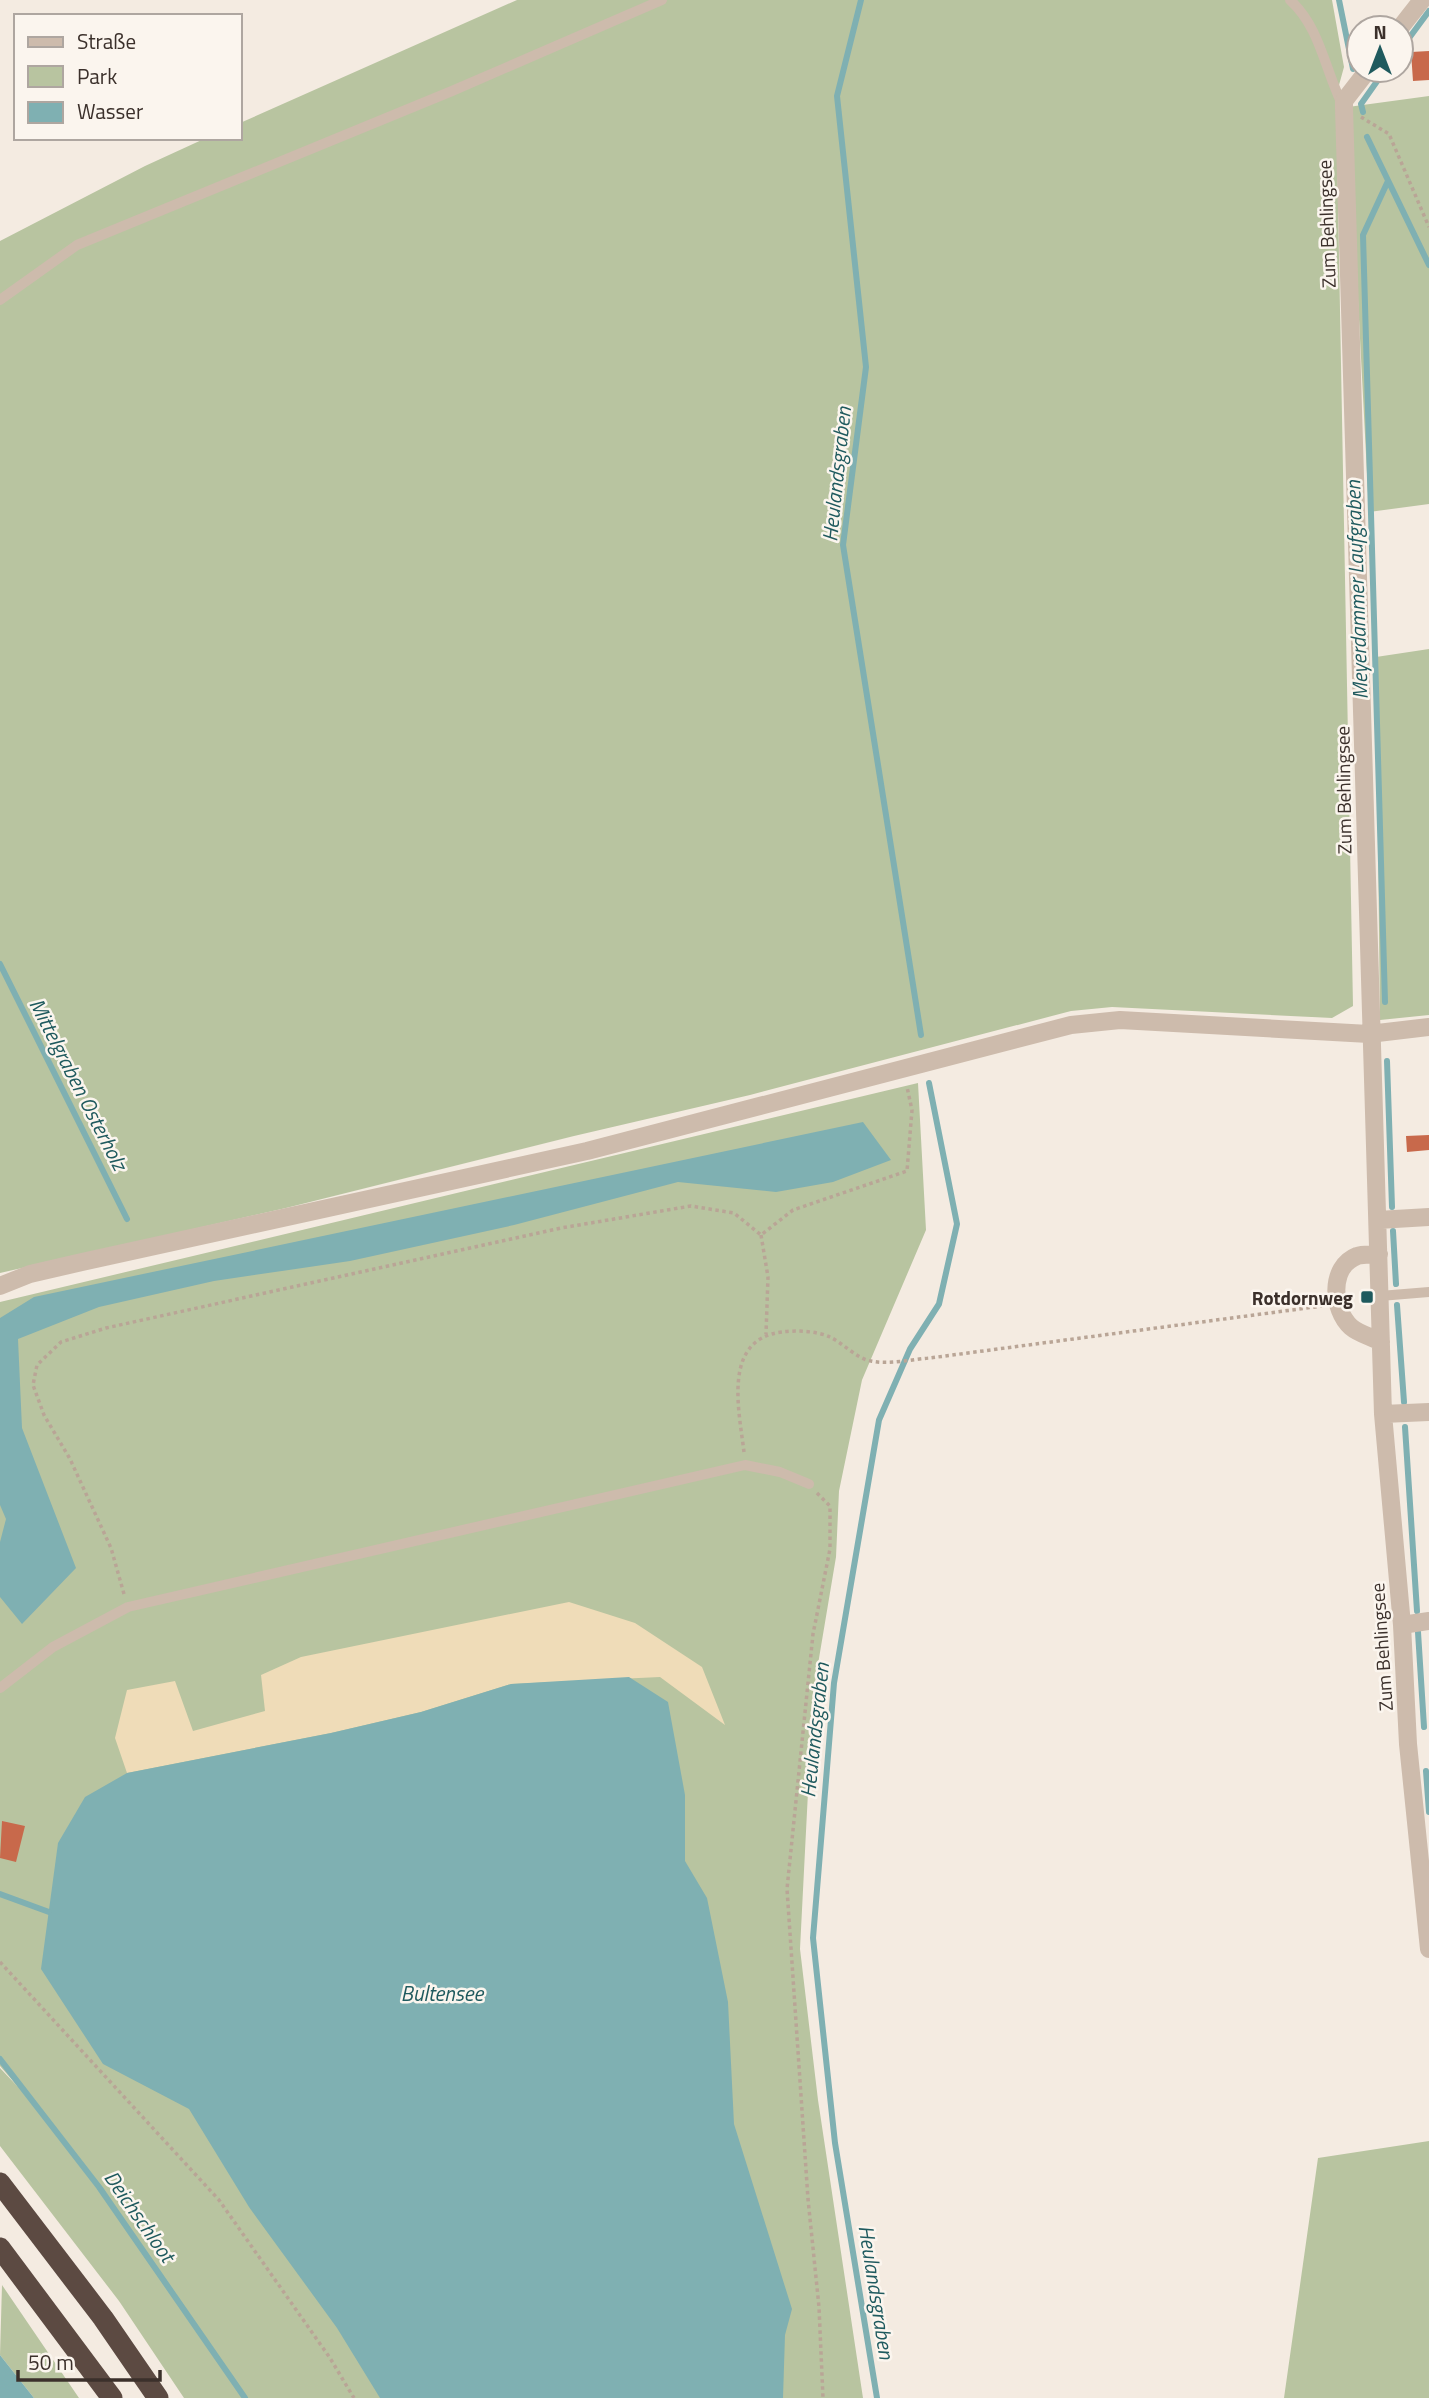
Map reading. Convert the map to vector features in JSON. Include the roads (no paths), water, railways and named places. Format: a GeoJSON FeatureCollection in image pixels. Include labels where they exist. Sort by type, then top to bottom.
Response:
{"type":"FeatureCollection","features":[{"type":"Feature","properties":{"kind":"highway"},"geometry":{"type":"LineString","coordinates":[[0,2183],[103,2318],[158,2398]]}},
{"type":"Feature","properties":{"kind":"highway"},"geometry":{"type":"LineString","coordinates":[[0,2248],[113,2398]]}},
{"type":"Feature","properties":{"kind":"street"},"geometry":{"type":"LineString","coordinates":[[1411,14],[1422,0]]}},
{"type":"Feature","properties":{"kind":"street"},"geometry":{"type":"LineString","coordinates":[[1344,107],[1344,101],[1357,84]]}},
{"type":"Feature","properties":{"kind":"street","name":"Zum Behlingsee"},"geometry":{"type":"LineString","coordinates":[[1344,107],[1369,1034],[1378,1220],[1383,1414],[1429,1949]]}},
{"type":"Feature","properties":{"kind":"street"},"geometry":{"type":"LineString","coordinates":[[0,1286],[43,1271],[587,1151],[1071,1025],[1121,1020],[1369,1034],[1429,1027]]}},
{"type":"Feature","properties":{"kind":"street"},"geometry":{"type":"LineString","coordinates":[[1378,1220],[1429,1217]]}},
{"type":"Feature","properties":{"kind":"street"},"geometry":{"type":"LineString","coordinates":[[1379,1254],[1357,1256],[1342,1267],[1335,1289],[1338,1304],[1353,1328],[1381,1342]]}},
{"type":"Feature","properties":{"kind":"street"},"geometry":{"type":"LineString","coordinates":[[1383,1414],[1429,1412]]}},
{"type":"Feature","properties":{"kind":"street"},"geometry":{"type":"LineString","coordinates":[[1402,1625],[1429,1621]]}},
{"type":"Feature","properties":{"kind":"lane"},"geometry":{"type":"LineString","coordinates":[[0,300],[77,245],[452,91],[662,0]]}},
{"type":"Feature","properties":{"kind":"lane"},"geometry":{"type":"LineString","coordinates":[[1290,0],[1300,9],[1327,58],[1333,88],[1344,107]]}},
{"type":"Feature","properties":{"kind":"lane"},"geometry":{"type":"LineString","coordinates":[[1380,1296],[1429,1292]]}},
{"type":"Feature","properties":{"kind":"lane"},"geometry":{"type":"LineString","coordinates":[[0,1688],[53,1647],[128,1607],[745,1465],[780,1472],[808,1484]]}},
{"type":"Feature","properties":{"kind":"water"},"geometry":{"type":"Polygon","coordinates":[[[863,1122],[891,1160],[833,1182],[776,1192],[678,1182],[514,1225],[350,1261],[214,1281],[99,1307],[18,1339],[22,1428],[76,1568],[22,1624],[0,1597],[0,1542],[6,1519],[0,1505],[0,1318],[34,1297],[863,1122]]]}},
{"type":"Feature","properties":{"kind":"water","name":"Bultensee"},"geometry":{"type":"Polygon","coordinates":[[[629,1677],[668,1702],[685,1795],[685,1861],[707,1898],[728,2002],[734,2124],[792,2309],[785,2335],[783,2398],[380,2398],[337,2328],[249,2207],[189,2109],[103,2064],[41,1969],[58,1843],[85,1797],[127,1773],[331,1733],[421,1712],[511,1684],[629,1677]]]}},
{"type":"Feature","properties":{"kind":"water"},"geometry":{"type":"Polygon","coordinates":[[[0,2355],[34,2398],[0,2398],[0,2355]]]}},
{"type":"Feature","properties":{"kind":"waterway","name":"Heulandsgraben"},"geometry":{"type":"LineString","coordinates":[[861,0],[837,96],[866,367],[843,545],[921,1035]]}},
{"type":"Feature","properties":{"kind":"waterway"},"geometry":{"type":"LineString","coordinates":[[1339,0],[1345,30]]}},
{"type":"Feature","properties":{"kind":"waterway"},"geometry":{"type":"LineString","coordinates":[[1415,30],[1429,11]]}},
{"type":"Feature","properties":{"kind":"waterway"},"geometry":{"type":"LineString","coordinates":[[1363,112],[1361,104],[1375,84]]}},
{"type":"Feature","properties":{"kind":"waterway"},"geometry":{"type":"LineString","coordinates":[[1367,137],[1429,265]]}},
{"type":"Feature","properties":{"kind":"waterway","name":"Meyerdammer Laufgraben"},"geometry":{"type":"LineString","coordinates":[[1385,1002],[1363,235],[1388,181]]}},
{"type":"Feature","properties":{"kind":"waterway","name":"Mittelgraben Osterholz"},"geometry":{"type":"LineString","coordinates":[[0,964],[127,1219]]}},
{"type":"Feature","properties":{"kind":"waterway","name":"Meyerdammer Laufgraben"},"geometry":{"type":"LineString","coordinates":[[1387,1061],[1392,1207]]}},
{"type":"Feature","properties":{"kind":"waterway","name":"Heulandsgraben"},"geometry":{"type":"LineString","coordinates":[[877,2398],[835,2143],[813,1938],[834,1683],[879,1420],[910,1349],[939,1304],[957,1224],[929,1083]]}},
{"type":"Feature","properties":{"kind":"waterway","name":"Meyerdammer Laufgraben"},"geometry":{"type":"LineString","coordinates":[[1393,1231],[1396,1284]]}},
{"type":"Feature","properties":{"kind":"waterway","name":"Meyerdammer Laufgraben"},"geometry":{"type":"LineString","coordinates":[[1397,1305],[1404,1402]]}},
{"type":"Feature","properties":{"kind":"waterway","name":"Meyerdammer Laufgraben"},"geometry":{"type":"LineString","coordinates":[[1405,1427],[1417,1611]]}},
{"type":"Feature","properties":{"kind":"waterway","name":"Meyerdammer Laufgraben"},"geometry":{"type":"LineString","coordinates":[[1418,1632],[1424,1727]]}},
{"type":"Feature","properties":{"kind":"waterway","name":"Meyerdammer Laufgraben"},"geometry":{"type":"LineString","coordinates":[[1426,1771],[1429,1812]]}},
{"type":"Feature","properties":{"kind":"waterway"},"geometry":{"type":"LineString","coordinates":[[0,1894],[49,1912]]}},
{"type":"Feature","properties":{"kind":"waterway","name":"Deichschloot"},"geometry":{"type":"LineString","coordinates":[[0,2059],[99,2187],[245,2398]]}},
{"type":"Feature","properties":{"kind":"place","name":"Rotdornweg"},"geometry":{"type":"Point","coordinates":[1367,1297]}}]}
